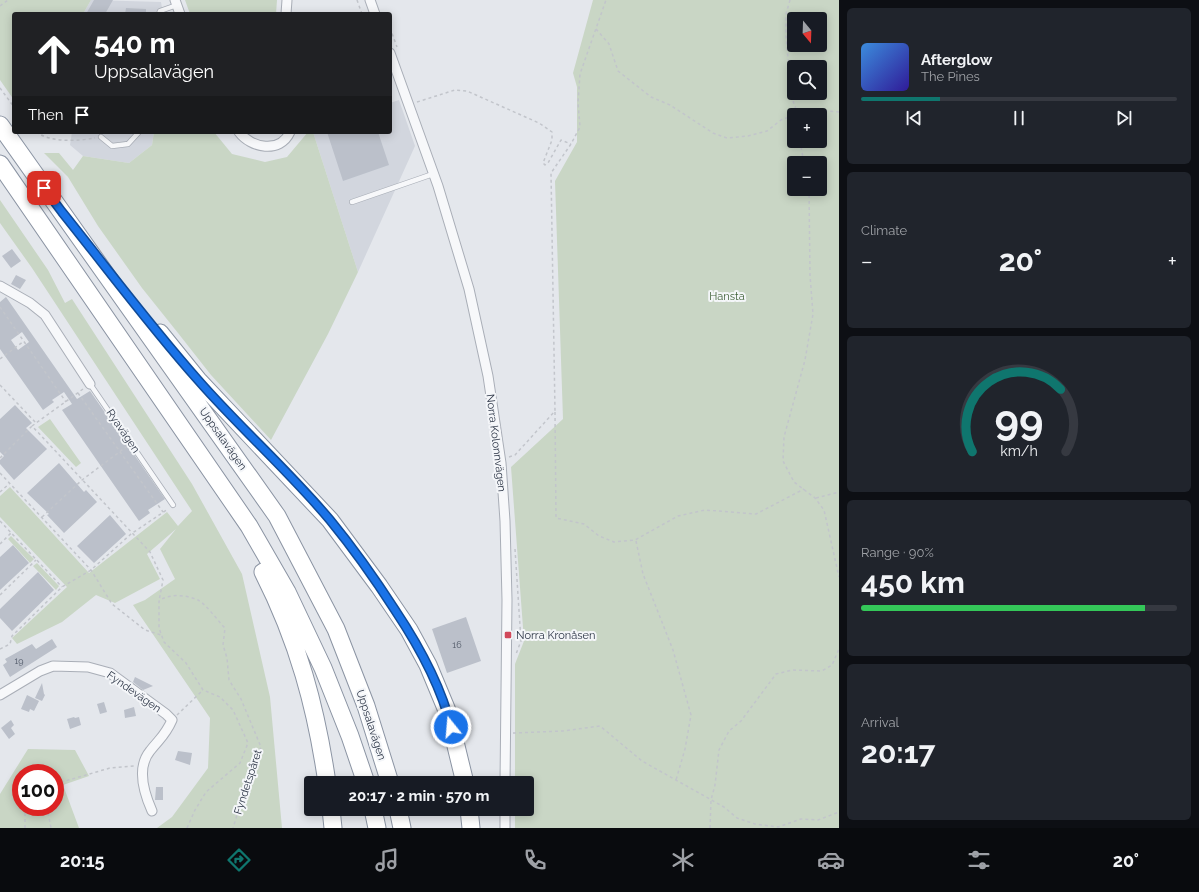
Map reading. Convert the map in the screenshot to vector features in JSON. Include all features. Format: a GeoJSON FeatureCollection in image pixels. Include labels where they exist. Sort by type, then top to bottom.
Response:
{"type":"FeatureCollection","features":[{"type":"Feature","properties":{"kind":"highway","name":"Uppsalavägen"},"geometry":{"type":"LineString","coordinates":[[0,125],[277,516],[336,629],[366,706],[388,776]]}},
{"type":"Feature","properties":{"kind":"highway","name":"Uppsalavägen"},"geometry":{"type":"LineString","coordinates":[[0,164],[249,526],[287,592],[323,668],[350,736],[364,776]]}},
{"type":"Feature","properties":{"kind":"highway"},"geometry":{"type":"LineString","coordinates":[[62,212],[198,380],[330,520],[379,586],[409,630],[428,665],[448,714],[463,776]]}},
{"type":"Feature","properties":{"kind":"highway"},"geometry":{"type":"LineString","coordinates":[[206,462],[215,482],[248,541],[274,593],[301,661],[320,732],[326,776]]}},
{"type":"Feature","properties":{"kind":"highway"},"geometry":{"type":"LineString","coordinates":[[332,816],[334,828]]}},
{"type":"Feature","properties":{"kind":"highway"},"geometry":{"type":"LineString","coordinates":[[374,816],[377,828]]}},
{"type":"Feature","properties":{"kind":"highway"},"geometry":{"type":"LineString","coordinates":[[399,816],[402,828]]}},
{"type":"Feature","properties":{"kind":"highway"},"geometry":{"type":"LineString","coordinates":[[470,816],[471,828]]}},
{"type":"Feature","properties":{"kind":"street"},"geometry":{"type":"LineString","coordinates":[[286,12],[287,0]]}},
{"type":"Feature","properties":{"kind":"street"},"geometry":{"type":"LineString","coordinates":[[370,0],[374,12]]}},
{"type":"Feature","properties":{"kind":"street"},"geometry":{"type":"LineString","coordinates":[[176,2],[179,12]]}},
{"type":"Feature","properties":{"kind":"street","name":"Norra Kolonnvägen"},"geometry":{"type":"LineString","coordinates":[[392,59],[438,186],[469,289],[488,376],[501,463],[507,600],[505,776]]}},
{"type":"Feature","properties":{"kind":"street"},"geometry":{"type":"LineString","coordinates":[[241,134],[256,145],[265,147],[276,145],[284,141],[289,134]]}},
{"type":"Feature","properties":{"kind":"street","name":"Ryavägen"},"geometry":{"type":"LineString","coordinates":[[0,286],[30,303],[45,315],[90,384]]}},
{"type":"Feature","properties":{"kind":"street","name":"Fyndevägen"},"geometry":{"type":"LineString","coordinates":[[0,695],[40,671],[53,666],[88,666],[110,673],[172,720],[166,734],[149,752],[143,766],[143,784],[146,799],[152,811]]}},
{"type":"Feature","properties":{"kind":"street"},"geometry":{"type":"LineString","coordinates":[[505,816],[505,828]]}},
{"type":"Feature","properties":{"kind":"lane"},"geometry":{"type":"LineString","coordinates":[[160,12],[176,2]]}},
{"type":"Feature","properties":{"kind":"lane"},"geometry":{"type":"LineString","coordinates":[[102,136],[112,146],[128,144],[137,134]]}},
{"type":"Feature","properties":{"kind":"lane"},"geometry":{"type":"LineString","coordinates":[[352,202],[433,174]]}},
{"type":"Feature","properties":{"kind":"lane","name":"Ryavägen"},"geometry":{"type":"LineString","coordinates":[[90,384],[173,505]]}},
{"type":"Feature","properties":{"kind":"path"},"geometry":{"type":"LineString","coordinates":[[0,6],[8,0]]}},
{"type":"Feature","properties":{"kind":"path"},"geometry":{"type":"LineString","coordinates":[[357,0],[361,12]]}},
{"type":"Feature","properties":{"kind":"path"},"geometry":{"type":"LineString","coordinates":[[606,0],[580,74],[578,103],[580,126],[571,144],[551,173],[556,518],[584,524],[599,536],[614,542],[636,540],[678,516],[705,510],[756,514],[804,489]]}},
{"type":"Feature","properties":{"kind":"path"},"geometry":{"type":"LineString","coordinates":[[790,0],[786,14],[786,35],[791,95],[794,108]]}},
{"type":"Feature","properties":{"kind":"path"},"geometry":{"type":"LineString","coordinates":[[595,29],[609,44],[618,71],[651,96],[670,105],[713,133],[727,138],[748,136],[767,131],[781,120],[787,118]]}},
{"type":"Feature","properties":{"kind":"path"},"geometry":{"type":"LineString","coordinates":[[0,88],[12,104]]}},
{"type":"Feature","properties":{"kind":"path"},"geometry":{"type":"LineString","coordinates":[[417,102],[455,90],[467,91],[539,123],[552,132],[552,140],[544,163],[545,165],[548,163],[561,140],[571,144]]}},
{"type":"Feature","properties":{"kind":"path"},"geometry":{"type":"LineString","coordinates":[[827,111],[839,112]]}},
{"type":"Feature","properties":{"kind":"path"},"geometry":{"type":"LineString","coordinates":[[41,134],[52,138],[80,140],[102,136]]}},
{"type":"Feature","properties":{"kind":"path"},"geometry":{"type":"LineString","coordinates":[[809,196],[810,275],[813,314],[805,360],[784,437],[783,461],[794,482],[816,498],[824,510],[839,576]]}},
{"type":"Feature","properties":{"kind":"path"},"geometry":{"type":"LineString","coordinates":[[0,307],[66,402]]}},
{"type":"Feature","properties":{"kind":"path"},"geometry":{"type":"LineString","coordinates":[[0,359],[24,341]]}},
{"type":"Feature","properties":{"kind":"path"},"geometry":{"type":"LineString","coordinates":[[0,458],[32,426],[90,384]]}},
{"type":"Feature","properties":{"kind":"path"},"geometry":{"type":"LineString","coordinates":[[0,385],[36,423]]}},
{"type":"Feature","properties":{"kind":"path"},"geometry":{"type":"LineString","coordinates":[[78,393],[162,512]]}},
{"type":"Feature","properties":{"kind":"path"},"geometry":{"type":"LineString","coordinates":[[507,458],[515,455],[555,412]]}},
{"type":"Feature","properties":{"kind":"path"},"geometry":{"type":"LineString","coordinates":[[32,426],[131,534],[150,552],[163,580],[159,601],[159,628],[161,635],[164,642],[186,663],[203,690],[172,720]]}},
{"type":"Feature","properties":{"kind":"path"},"geometry":{"type":"LineString","coordinates":[[42,517],[82,480],[131,444]]}},
{"type":"Feature","properties":{"kind":"path"},"geometry":{"type":"LineString","coordinates":[[0,473],[91,570],[112,604],[145,630],[161,635]]}},
{"type":"Feature","properties":{"kind":"path"},"geometry":{"type":"LineString","coordinates":[[0,492],[10,483]]}},
{"type":"Feature","properties":{"kind":"path"},"geometry":{"type":"LineString","coordinates":[[816,498],[839,492]]}},
{"type":"Feature","properties":{"kind":"path"},"geometry":{"type":"LineString","coordinates":[[0,650],[10,644],[12,636],[62,587],[91,570],[131,534],[173,505]]}},
{"type":"Feature","properties":{"kind":"path"},"geometry":{"type":"LineString","coordinates":[[0,521],[62,587]]}},
{"type":"Feature","properties":{"kind":"path"},"geometry":{"type":"LineString","coordinates":[[0,544],[11,533]]}},
{"type":"Feature","properties":{"kind":"path"},"geometry":{"type":"LineString","coordinates":[[636,540],[643,574],[673,650],[691,716],[685,749],[676,780]]}},
{"type":"Feature","properties":{"kind":"path"},"geometry":{"type":"LineString","coordinates":[[0,595],[37,560]]}},
{"type":"Feature","properties":{"kind":"path","name":"Fyndetspåret"},"geometry":{"type":"LineString","coordinates":[[159,601],[164,597],[177,595],[199,600],[225,628],[223,645],[227,658],[228,680],[241,699],[261,747],[233,828]]}},
{"type":"Feature","properties":{"kind":"path"},"geometry":{"type":"LineString","coordinates":[[710,828],[711,800],[715,785],[719,750],[729,731],[742,721],[776,674],[792,670],[822,671],[832,665],[839,649]]}},
{"type":"Feature","properties":{"kind":"path","name":"Fyndetspåret"},"geometry":{"type":"LineString","coordinates":[[187,828],[195,810],[206,792],[240,763],[248,743],[233,710],[220,697],[203,690]]}},
{"type":"Feature","properties":{"kind":"path"},"geometry":{"type":"LineString","coordinates":[[512,733],[562,731],[600,726],[642,761],[711,800],[737,818],[755,824],[778,827],[801,819],[818,820],[839,812]]}},
{"type":"Feature","properties":{"kind":"path"},"geometry":{"type":"LineString","coordinates":[[64,781],[110,768],[143,766]]}},
{"type":"Feature","properties":{"kind":"path"},"geometry":{"type":"LineString","coordinates":[[25,816],[25,828]]}},
{"type":"Feature","properties":{"kind":"path"},"geometry":{"type":"LineString","coordinates":[[49,816],[51,828]]}},
{"type":"Feature","properties":{"kind":"shaded area"},"geometry":{"type":"Polygon","coordinates":[[[91,0],[161,2],[163,12],[84,12],[91,0]]]}},
{"type":"Feature","properties":{"kind":"shaded area"},"geometry":{"type":"Polygon","coordinates":[[[399,100],[415,146],[358,272],[314,134],[392,134],[392,102],[399,100]]]}},
{"type":"Feature","properties":{"kind":"shaded area"},"geometry":{"type":"Polygon","coordinates":[[[72,134],[154,134],[152,145],[129,163],[83,156],[70,145],[72,134]]]}},
{"type":"Feature","properties":{"kind":"green space"},"geometry":{"type":"Polygon","coordinates":[[[0,0],[91,0],[84,12],[12,12],[12,97],[0,80],[0,0]]]}},
{"type":"Feature","properties":{"kind":"green space"},"geometry":{"type":"Polygon","coordinates":[[[185,0],[277,0],[276,12],[189,12],[185,0]]]}},
{"type":"Feature","properties":{"kind":"green space","name":"Hansta"},"geometry":{"type":"Polygon","coordinates":[[[593,0],[839,0],[839,828],[515,828],[515,816],[534,816],[534,776],[515,776],[515,664],[524,641],[511,467],[563,419],[555,181],[577,142],[577,87],[573,73],[593,0]]]}},
{"type":"Feature","properties":{"kind":"green space"},"geometry":{"type":"Polygon","coordinates":[[[154,134],[216,134],[232,154],[265,162],[287,157],[306,134],[314,134],[358,272],[328,334],[271,440],[211,375],[142,288],[98,226],[68,177],[44,153],[59,153],[73,170],[83,156],[129,163],[152,145],[154,134]]]}},
{"type":"Feature","properties":{"kind":"green space"},"geometry":{"type":"Polygon","coordinates":[[[0,200],[48,270],[65,303],[72,299],[192,484],[242,574],[270,697],[282,828],[157,828],[172,817],[208,768],[210,718],[133,605],[145,600],[175,579],[160,549],[176,529],[147,554],[160,579],[115,603],[96,595],[62,622],[17,644],[12,638],[67,587],[0,517],[0,496],[10,487],[89,573],[167,512],[178,526],[192,511],[32,268],[0,223],[0,200]]]}},
{"type":"Feature","properties":{"kind":"green space"},"geometry":{"type":"Polygon","coordinates":[[[50,419],[81,463],[76,467],[38,427],[50,419]]]}},
{"type":"Feature","properties":{"kind":"green space"},"geometry":{"type":"Polygon","coordinates":[[[11,536],[34,559],[30,563],[8,539],[11,536]]]}},
{"type":"Feature","properties":{"kind":"green space"},"geometry":{"type":"Polygon","coordinates":[[[37,563],[59,586],[56,590],[33,566],[37,563]]]}},
{"type":"Feature","properties":{"kind":"green space"},"geometry":{"type":"Polygon","coordinates":[[[28,749],[75,750],[89,776],[64,785],[64,764],[19,764],[28,749]]]}},
{"type":"Feature","properties":{"kind":"green space"},"geometry":{"type":"Polygon","coordinates":[[[12,775],[12,816],[64,816],[64,788],[79,828],[0,828],[0,794],[12,775]]]}},
{"type":"Feature","properties":{"kind":"building"},"geometry":{"type":"Polygon","coordinates":[[[94,0],[113,0],[106,12],[87,12],[94,0]]]}},
{"type":"Feature","properties":{"kind":"building"},"geometry":{"type":"Polygon","coordinates":[[[126,8],[146,9],[146,12],[125,12],[126,8]]]}},
{"type":"Feature","properties":{"kind":"building"},"geometry":{"type":"Polygon","coordinates":[[[328,134],[379,134],[389,165],[343,181],[328,134]]]}},
{"type":"Feature","properties":{"kind":"building"},"geometry":{"type":"Polygon","coordinates":[[[12,249],[21,261],[11,268],[2,256],[12,249]]]}},
{"type":"Feature","properties":{"kind":"building"},"geometry":{"type":"Polygon","coordinates":[[[16,275],[26,280],[20,289],[11,284],[16,275]]]}},
{"type":"Feature","properties":{"kind":"building"},"geometry":{"type":"Polygon","coordinates":[[[6,297],[77,399],[90,391],[165,499],[148,510],[150,513],[139,521],[62,410],[72,404],[64,392],[52,400],[54,402],[43,410],[0,349],[0,302],[6,297]],[[22,332],[11,340],[18,350],[29,342],[22,332]]]}},
{"type":"Feature","properties":{"kind":"building"},"geometry":{"type":"Polygon","coordinates":[[[15,405],[32,423],[26,428],[47,449],[14,480],[0,464],[0,460],[4,456],[0,452],[0,419],[15,405]]]}},
{"type":"Feature","properties":{"kind":"building"},"geometry":{"type":"Polygon","coordinates":[[[59,463],[84,492],[86,490],[97,502],[64,533],[47,515],[49,514],[27,493],[59,463]]]}},
{"type":"Feature","properties":{"kind":"building"},"geometry":{"type":"Polygon","coordinates":[[[110,515],[126,534],[94,563],[77,546],[110,515]]]}},
{"type":"Feature","properties":{"kind":"building"},"geometry":{"type":"Polygon","coordinates":[[[13,545],[29,563],[0,590],[0,557],[13,545]]]}},
{"type":"Feature","properties":{"kind":"building"},"geometry":{"type":"Polygon","coordinates":[[[38,572],[54,590],[12,631],[0,618],[0,609],[38,572]]]}},
{"type":"Feature","properties":{"kind":"building"},"geometry":{"type":"Polygon","coordinates":[[[466,617],[481,661],[447,673],[432,629],[466,617]]]}},
{"type":"Feature","properties":{"kind":"building"},"geometry":{"type":"Polygon","coordinates":[[[52,639],[57,647],[10,677],[3,665],[7,662],[5,659],[32,644],[36,649],[52,639]]]}},
{"type":"Feature","properties":{"kind":"building"},"geometry":{"type":"Polygon","coordinates":[[[135,677],[153,686],[143,690],[133,682],[135,677]]]}},
{"type":"Feature","properties":{"kind":"building"},"geometry":{"type":"Polygon","coordinates":[[[42,683],[45,695],[42,701],[35,698],[42,683]]]}},
{"type":"Feature","properties":{"kind":"building"},"geometry":{"type":"Polygon","coordinates":[[[27,695],[39,701],[34,711],[30,709],[29,712],[21,709],[27,695]]]}},
{"type":"Feature","properties":{"kind":"building"},"geometry":{"type":"Polygon","coordinates":[[[104,702],[107,712],[100,714],[97,704],[104,702]]]}},
{"type":"Feature","properties":{"kind":"building"},"geometry":{"type":"Polygon","coordinates":[[[134,707],[136,716],[125,718],[124,710],[134,707]]]}},
{"type":"Feature","properties":{"kind":"building"},"geometry":{"type":"Polygon","coordinates":[[[79,717],[81,725],[70,729],[67,719],[79,717]]]}},
{"type":"Feature","properties":{"kind":"building"},"geometry":{"type":"Polygon","coordinates":[[[11,720],[14,725],[11,728],[15,734],[9,739],[1,728],[11,720]]]}},
{"type":"Feature","properties":{"kind":"building"},"geometry":{"type":"Polygon","coordinates":[[[178,751],[192,753],[190,765],[175,760],[178,751]]]}},
{"type":"Feature","properties":{"kind":"building"},"geometry":{"type":"Polygon","coordinates":[[[156,787],[163,787],[163,800],[155,800],[156,787]]]}},
{"type":"Feature","properties":{"kind":"place","name":"Norra Kronåsen"},"geometry":{"type":"Point","coordinates":[508,635]}},
{"type":"Feature","properties":{"kind":"route"},"geometry":{"type":"LineString","coordinates":[[44,188],[198,380],[330,520],[379,586],[409,630],[428,665],[448,714],[451,727]]}}]}
